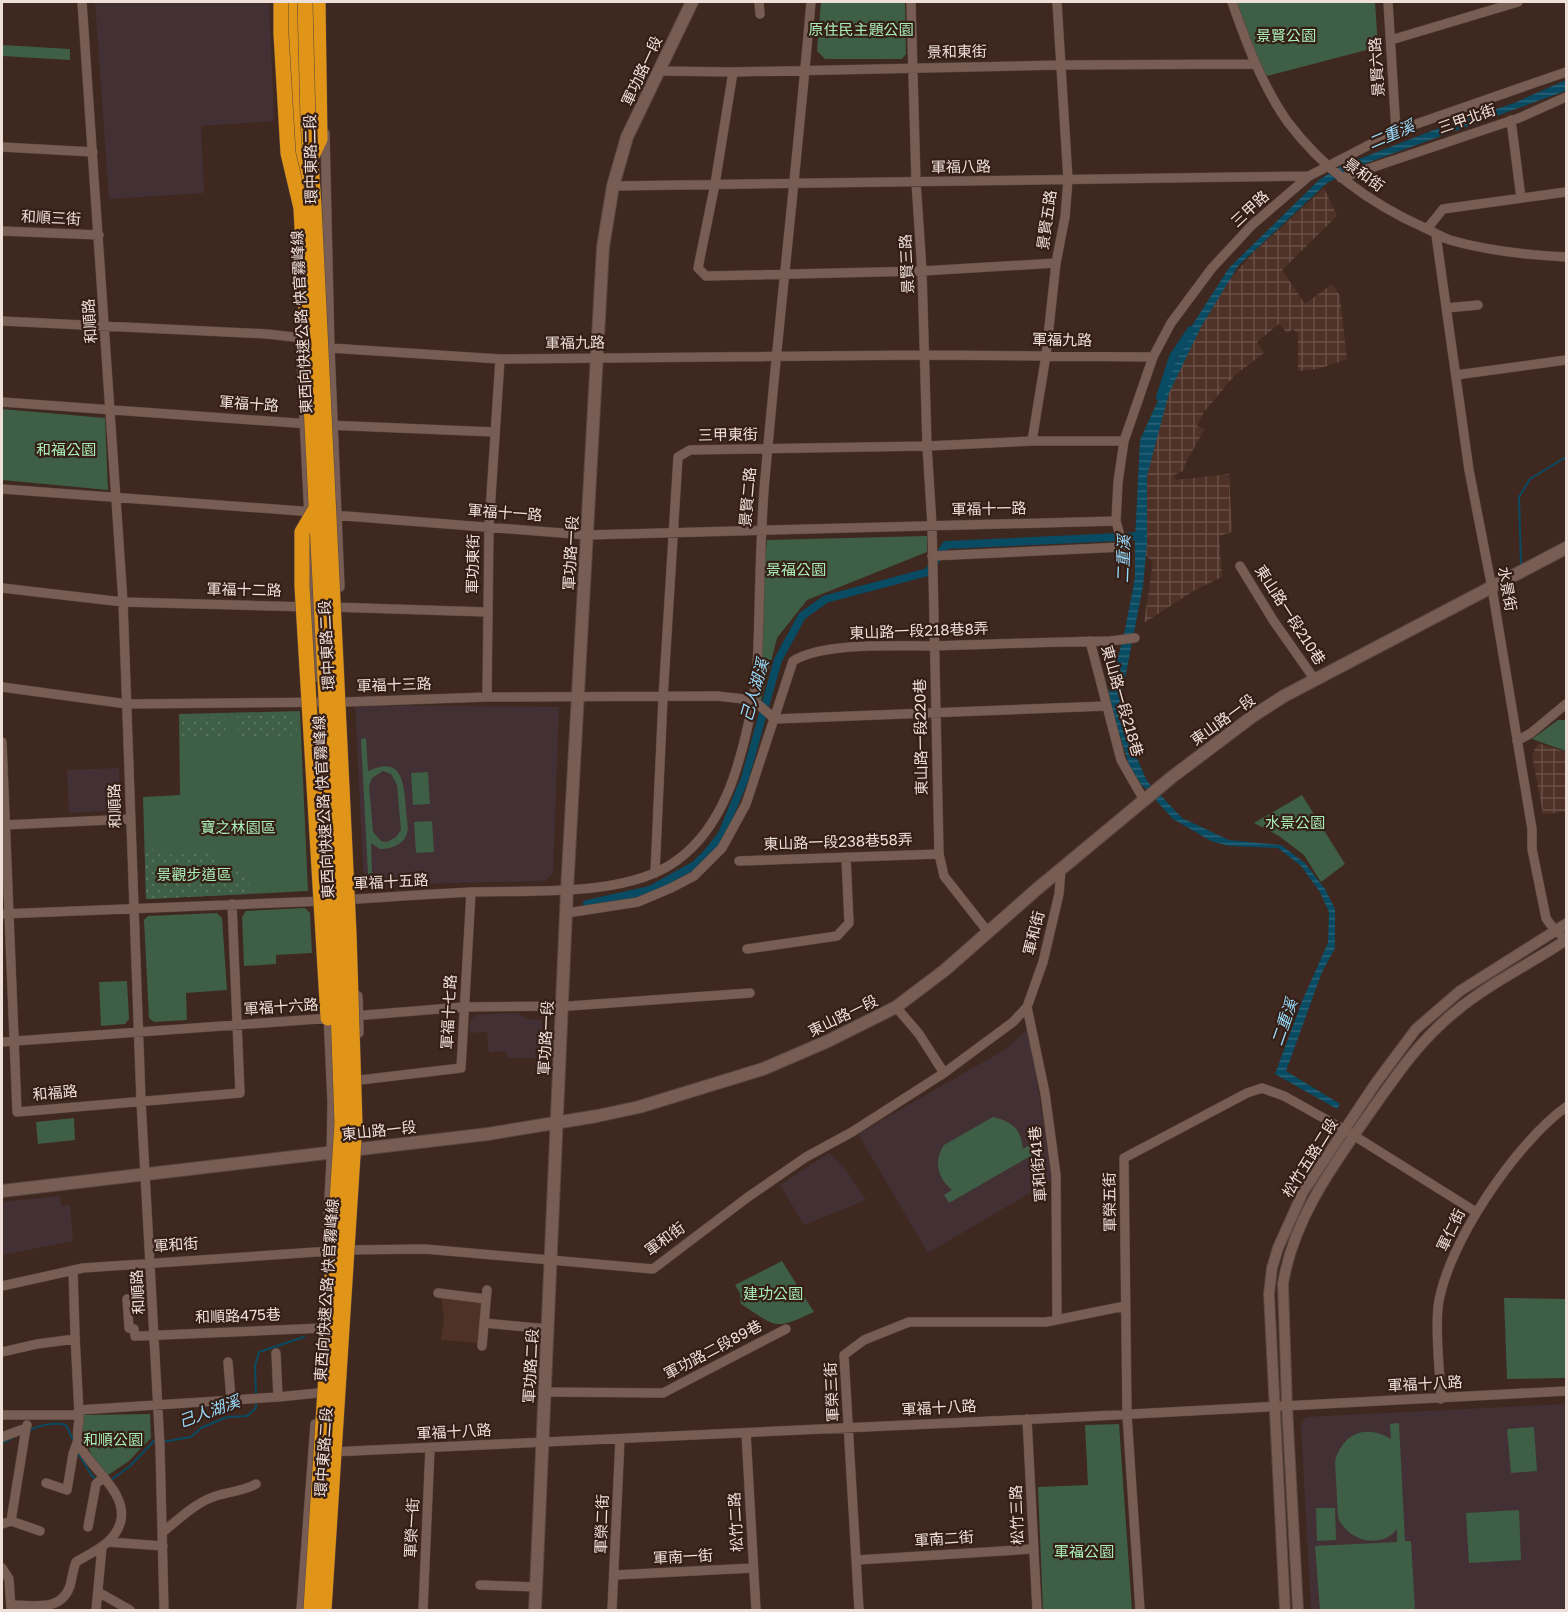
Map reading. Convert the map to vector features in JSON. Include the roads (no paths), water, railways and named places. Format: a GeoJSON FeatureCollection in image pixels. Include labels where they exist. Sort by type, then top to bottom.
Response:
{"type":"FeatureCollection","features":[{"type":"Feature","properties":{"kind":"highway"},"geometry":{"type":"LineString","coordinates":[[281,2],[288,153],[301,208]]}},
{"type":"Feature","properties":{"kind":"highway","name":"東西向快速公路 快官霧峰線"},"geometry":{"type":"LineString","coordinates":[[292,2],[312,510],[331,801],[342,1123],[310,1611]]}},
{"type":"Feature","properties":{"kind":"highway","name":"東西向快速公路 快官霧峰線"},"geometry":{"type":"LineString","coordinates":[[305,2],[310,160],[316,240],[357,1145],[326,1611]]}},
{"type":"Feature","properties":{"kind":"highway"},"geometry":{"type":"LineString","coordinates":[[310,160],[320,139],[318,2]]}},
{"type":"Feature","properties":{"kind":"highway"},"geometry":{"type":"LineString","coordinates":[[312,510],[302,532],[302,576],[328,1018]]}},
{"type":"Feature","properties":{"kind":"highway"},"geometry":{"type":"LineString","coordinates":[[333,1611],[359,1218],[357,1145]]}},
{"type":"Feature","properties":{"kind":"main road","name":"軍功路一段"},"geometry":{"type":"LineString","coordinates":[[556,1123],[603,247],[614,186],[627,137],[692,2]]}},
{"type":"Feature","properties":{"kind":"main road","name":"東山路一段"},"geometry":{"type":"LineString","coordinates":[[2,1191],[331,1151],[357,1145],[489,1134],[639,1107],[763,1069],[828,1041],[896,1007],[945,970],[1061,869],[1172,777],[1254,716],[1315,680],[1566,548]]}},
{"type":"Feature","properties":{"kind":"main road","name":"軍功路二段"},"geometry":{"type":"LineString","coordinates":[[536,1611],[556,1123]]}},
{"type":"Feature","properties":{"kind":"street","name":"和順路"},"geometry":{"type":"LineString","coordinates":[[82,2],[123,602],[141,1101],[155,1335],[165,1611]]}},
{"type":"Feature","properties":{"kind":"street","name":"環中東路二段"},"geometry":{"type":"LineString","coordinates":[[287,2],[304,423],[312,510],[312,607],[316,702],[331,984],[328,1018],[332,1102],[331,1151],[323,1328],[301,1611]]}},
{"type":"Feature","properties":{"kind":"street","name":"環中東路二段"},"geometry":{"type":"LineString","coordinates":[[325,2],[330,348],[360,1080],[354,1250],[326,1611]]}},
{"type":"Feature","properties":{"kind":"street"},"geometry":{"type":"LineString","coordinates":[[759,2],[760,14]]}},
{"type":"Feature","properties":{"kind":"street","name":"景賢二路"},"geometry":{"type":"LineString","coordinates":[[567,890],[617,885],[655,873],[675,862],[693,847],[717,814],[726,797],[740,757],[754,701],[767,448],[811,2]]}},
{"type":"Feature","properties":{"kind":"street","name":"景賢三路"},"geometry":{"type":"LineString","coordinates":[[911,2],[916,182],[926,354],[927,446],[932,525]]}},
{"type":"Feature","properties":{"kind":"street","name":"景賢五路"},"geometry":{"type":"LineString","coordinates":[[1032,441],[1046,355],[1068,180],[1057,2]]}},
{"type":"Feature","properties":{"kind":"street","name":"景和街"},"geometry":{"type":"LineString","coordinates":[[1232,2],[1256,64],[1286,119],[1310,149],[1341,178],[1389,212],[1432,232],[1496,250],[1535,256],[1566,257]]}},
{"type":"Feature","properties":{"kind":"street","name":"景賢六路"},"geometry":{"type":"LineString","coordinates":[[1388,2],[1396,131]]}},
{"type":"Feature","properties":{"kind":"street"},"geometry":{"type":"LineString","coordinates":[[1391,40],[1518,2]]}},
{"type":"Feature","properties":{"kind":"street","name":"景和東街"},"geometry":{"type":"LineString","coordinates":[[659,72],[1256,64]]}},
{"type":"Feature","properties":{"kind":"street"},"geometry":{"type":"LineString","coordinates":[[733,72],[715,184],[699,259],[698,268],[706,276],[922,271],[1056,263]]}},
{"type":"Feature","properties":{"kind":"street","name":"三甲路"},"geometry":{"type":"LineString","coordinates":[[932,556],[1124,547],[1116,521],[1118,482],[1124,441],[1153,357],[1171,323],[1212,268],[1251,225],[1309,177],[1396,131],[1566,72]]}},
{"type":"Feature","properties":{"kind":"street","name":"三甲北街"},"geometry":{"type":"LineString","coordinates":[[1341,178],[1511,120],[1566,97]]}},
{"type":"Feature","properties":{"kind":"street"},"geometry":{"type":"LineString","coordinates":[[1511,120],[1521,198]]}},
{"type":"Feature","properties":{"kind":"street"},"geometry":{"type":"LineString","coordinates":[[2,147],[93,152]]}},
{"type":"Feature","properties":{"kind":"street","name":"軍福八路"},"geometry":{"type":"LineString","coordinates":[[614,186],[1309,177]]}},
{"type":"Feature","properties":{"kind":"street"},"geometry":{"type":"LineString","coordinates":[[1432,232],[1443,209],[1566,192]]}},
{"type":"Feature","properties":{"kind":"street","name":"和順三街"},"geometry":{"type":"LineString","coordinates":[[2,231],[99,236]]}},
{"type":"Feature","properties":{"kind":"street","name":"水景街"},"geometry":{"type":"LineString","coordinates":[[1432,232],[1446,308],[1469,470],[1492,588],[1532,829],[1532,849],[1543,905],[1550,924],[1562,927],[1566,941]]}},
{"type":"Feature","properties":{"kind":"street"},"geometry":{"type":"LineString","coordinates":[[1446,308],[1478,305]]}},
{"type":"Feature","properties":{"kind":"street","name":"軍福九路"},"geometry":{"type":"LineString","coordinates":[[2,321],[300,336],[330,348],[500,359],[926,354],[1153,357]]}},
{"type":"Feature","properties":{"kind":"street","name":"軍功東街"},"geometry":{"type":"LineString","coordinates":[[487,697],[489,527],[500,359]]}},
{"type":"Feature","properties":{"kind":"street"},"geometry":{"type":"LineString","coordinates":[[1456,375],[1566,360]]}},
{"type":"Feature","properties":{"kind":"street","name":"軍福十路"},"geometry":{"type":"LineString","coordinates":[[2,402],[333,425],[494,432]]}},
{"type":"Feature","properties":{"kind":"street","name":"三甲東街"},"geometry":{"type":"LineString","coordinates":[[655,873],[678,457],[690,450],[927,446],[1032,441],[1124,441]]}},
{"type":"Feature","properties":{"kind":"street","name":"軍福十一路"},"geometry":{"type":"LineString","coordinates":[[2,489],[312,510],[338,515],[587,535],[1116,521]]}},
{"type":"Feature","properties":{"kind":"street","name":"東山路一段220巷"},"geometry":{"type":"LineString","coordinates":[[932,525],[939,854],[944,876],[988,932]]}},
{"type":"Feature","properties":{"kind":"street","name":"東山路一段210巷"},"geometry":{"type":"LineString","coordinates":[[1240,566],[1273,620],[1315,680]]}},
{"type":"Feature","properties":{"kind":"street","name":"軍福十二路"},"geometry":{"type":"LineString","coordinates":[[2,588],[123,602],[488,612]]}},
{"type":"Feature","properties":{"kind":"street","name":"東山路一段218巷8弄"},"geometry":{"type":"LineString","coordinates":[[567,913],[638,902],[694,876],[722,848],[746,804],[793,661],[803,655],[816,651],[886,646],[1110,641],[1136,638]]}},
{"type":"Feature","properties":{"kind":"street","name":"東山路一段218巷"},"geometry":{"type":"LineString","coordinates":[[1090,641],[1121,760],[1144,800]]}},
{"type":"Feature","properties":{"kind":"street","name":"軍福十三路"},"geometry":{"type":"LineString","coordinates":[[2,687],[127,704],[345,702],[578,696],[663,698],[717,696],[754,701]]}},
{"type":"Feature","properties":{"kind":"street"},"geometry":{"type":"LineString","coordinates":[[754,701],[775,718],[1106,706]]}},
{"type":"Feature","properties":{"kind":"street"},"geometry":{"type":"LineString","coordinates":[[1517,741],[1531,733],[1566,704]]}},
{"type":"Feature","properties":{"kind":"street","name":"和福路"},"geometry":{"type":"LineString","coordinates":[[2,742],[4,914],[17,1112],[240,1094],[232,904]]}},
{"type":"Feature","properties":{"kind":"street","name":"環中東路二段"},"geometry":{"type":"LineString","coordinates":[[320,777],[315,832],[315,902],[320,984],[328,1018]]}},
{"type":"Feature","properties":{"kind":"street"},"geometry":{"type":"LineString","coordinates":[[4,825],[130,819]]}},
{"type":"Feature","properties":{"kind":"street","name":"東山路一段238巷58弄"},"geometry":{"type":"LineString","coordinates":[[739,861],[939,854]]}},
{"type":"Feature","properties":{"kind":"street"},"geometry":{"type":"LineString","coordinates":[[747,949],[837,936],[849,923],[846,857]]}},
{"type":"Feature","properties":{"kind":"street","name":"軍和街"},"geometry":{"type":"LineString","coordinates":[[2,1286],[73,1270],[151,1262],[354,1250],[425,1249],[550,1258],[653,1269],[748,1197],[806,1157],[852,1132],[944,1073],[1013,1022],[1027,1007],[1043,962],[1059,894],[1061,869]]}},
{"type":"Feature","properties":{"kind":"street","name":"軍福十五路"},"geometry":{"type":"LineString","coordinates":[[4,914],[315,902],[471,892],[567,890]]}},
{"type":"Feature","properties":{"kind":"street","name":"軍福十七路"},"geometry":{"type":"LineString","coordinates":[[360,1080],[461,1068],[471,892]]}},
{"type":"Feature","properties":{"kind":"street","name":"松竹五路二段"},"geometry":{"type":"LineString","coordinates":[[1298,1611],[1283,1284],[1286,1265],[1305,1215],[1349,1132],[1416,1029],[1460,991],[1562,927]]}},
{"type":"Feature","properties":{"kind":"street","name":"松竹五路二段"},"geometry":{"type":"LineString","coordinates":[[1285,1611],[1269,1294],[1272,1268],[1278,1248],[1303,1192],[1417,1047],[1484,990],[1566,941]]}},
{"type":"Feature","properties":{"kind":"street","name":"軍福十六路"},"geometry":{"type":"LineString","coordinates":[[2,1042],[463,1007],[563,1005],[750,993]]}},
{"type":"Feature","properties":{"kind":"street"},"geometry":{"type":"LineString","coordinates":[[896,1007],[919,1034],[944,1073]]}},
{"type":"Feature","properties":{"kind":"street","name":"軍和街41巷"},"geometry":{"type":"LineString","coordinates":[[1027,1007],[1045,1093],[1056,1175],[1058,1320]]}},
{"type":"Feature","properties":{"kind":"street","name":"軍榮五街"},"geometry":{"type":"LineString","coordinates":[[1140,1611],[1127,1414],[1124,1158],[1247,1093],[1262,1088],[1284,1096],[1349,1132],[1476,1212]]}},
{"type":"Feature","properties":{"kind":"street","name":"軍仁街"},"geometry":{"type":"LineString","coordinates":[[1441,1399],[1438,1308],[1454,1256],[1476,1212],[1528,1141],[1566,1107]]}},
{"type":"Feature","properties":{"kind":"street"},"geometry":{"type":"LineString","coordinates":[[46,1483],[67,1490],[76,1446],[79,1412],[73,1270]]}},
{"type":"Feature","properties":{"kind":"street"},"geometry":{"type":"LineString","coordinates":[[438,1293],[487,1294],[482,1346]]}},
{"type":"Feature","properties":{"kind":"street","name":"和順路475巷"},"geometry":{"type":"LineString","coordinates":[[127,1299],[129,1328],[134,1329],[135,1336],[323,1328]]}},
{"type":"Feature","properties":{"kind":"street","name":"軍榮三街"},"geometry":{"type":"LineString","coordinates":[[859,1611],[844,1355],[864,1340],[909,1322],[1046,1322],[1125,1306]]}},
{"type":"Feature","properties":{"kind":"street"},"geometry":{"type":"LineString","coordinates":[[484,1323],[548,1329]]}},
{"type":"Feature","properties":{"kind":"street","name":"軍功路二段89巷"},"geometry":{"type":"LineString","coordinates":[[545,1392],[663,1393],[786,1329]]}},
{"type":"Feature","properties":{"kind":"street"},"geometry":{"type":"LineString","coordinates":[[2,1352],[75,1339]]}},
{"type":"Feature","properties":{"kind":"street"},"geometry":{"type":"LineString","coordinates":[[276,1353],[278,1397]]}},
{"type":"Feature","properties":{"kind":"street"},"geometry":{"type":"LineString","coordinates":[[228,1362],[231,1399]]}},
{"type":"Feature","properties":{"kind":"street","name":"軍福十八路"},"geometry":{"type":"LineString","coordinates":[[313,1453],[1441,1399],[1566,1391]]}},
{"type":"Feature","properties":{"kind":"street"},"geometry":{"type":"LineString","coordinates":[[2,1415],[79,1412],[318,1393]]}},
{"type":"Feature","properties":{"kind":"street"},"geometry":{"type":"LineString","coordinates":[[30,1414],[4,1523],[40,1531]]}},
{"type":"Feature","properties":{"kind":"street","name":"松竹三路"},"geometry":{"type":"LineString","coordinates":[[1028,1419],[1037,1611]]}},
{"type":"Feature","properties":{"kind":"street","name":"松竹二路"},"geometry":{"type":"LineString","coordinates":[[746,1433],[756,1611]]}},
{"type":"Feature","properties":{"kind":"street"},"geometry":{"type":"LineString","coordinates":[[2,1437],[25,1436]]}},
{"type":"Feature","properties":{"kind":"street","name":"軍榮二街"},"geometry":{"type":"LineString","coordinates":[[612,1611],[620,1439]]}},
{"type":"Feature","properties":{"kind":"street"},"geometry":{"type":"LineString","coordinates":[[2,1568],[9,1579],[12,1608],[52,1605],[63,1600],[76,1562],[105,1545],[117,1533],[122,1517],[119,1503],[84,1453],[76,1446]]}},
{"type":"Feature","properties":{"kind":"street","name":"軍榮一街"},"geometry":{"type":"LineString","coordinates":[[423,1611],[430,1448]]}},
{"type":"Feature","properties":{"kind":"street"},"geometry":{"type":"LineString","coordinates":[[88,1527],[102,1480]]}},
{"type":"Feature","properties":{"kind":"street"},"geometry":{"type":"LineString","coordinates":[[162,1532],[198,1504],[256,1484]]}},
{"type":"Feature","properties":{"kind":"street"},"geometry":{"type":"LineString","coordinates":[[105,1545],[163,1546]]}},
{"type":"Feature","properties":{"kind":"street"},"geometry":{"type":"LineString","coordinates":[[96,1611],[105,1545]]}},
{"type":"Feature","properties":{"kind":"street","name":"軍南二街"},"geometry":{"type":"LineString","coordinates":[[857,1560],[1033,1549]]}},
{"type":"Feature","properties":{"kind":"street","name":"軍南一街"},"geometry":{"type":"LineString","coordinates":[[615,1575],[753,1568]]}},
{"type":"Feature","properties":{"kind":"street"},"geometry":{"type":"LineString","coordinates":[[480,1585],[536,1587]]}},
{"type":"Feature","properties":{"kind":"street"},"geometry":{"type":"LineString","coordinates":[[98,1592],[130,1611]]}},
{"type":"Feature","properties":{"kind":"water","name":"二重溪"},"geometry":{"type":"Polygon","coordinates":[[[1566,80],[1565,91],[1364,164],[1327,183],[1238,266],[1201,327],[1169,393],[1147,476],[1147,543],[1143,586],[1121,699],[1128,738],[1147,781],[1182,818],[1229,840],[1281,845],[1305,863],[1325,889],[1335,909],[1335,948],[1322,972],[1286,1071],[1340,1104],[1337,1109],[1275,1074],[1303,999],[1328,943],[1329,912],[1320,892],[1301,866],[1278,848],[1229,846],[1211,841],[1173,819],[1141,784],[1129,765],[1111,707],[1109,691],[1124,635],[1135,578],[1140,440],[1193,324],[1229,268],[1319,180],[1341,166],[1434,130],[1514,103],[1566,80]]]}},
{"type":"Feature","properties":{"kind":"waterway","name":"二重溪"},"geometry":{"type":"LineString","coordinates":[[1160,397],[1173,357],[1191,330]]}},
{"type":"Feature","properties":{"kind":"waterway"},"geometry":{"type":"LineString","coordinates":[[1521,565],[1519,497],[1530,479],[1566,457]]}},
{"type":"Feature","properties":{"kind":"waterway","name":"己人湖溪"},"geometry":{"type":"LineString","coordinates":[[587,904],[650,890],[695,865],[709,851],[722,834],[745,778],[778,660],[802,616],[826,599],[928,572],[946,545],[1141,536]]}},
{"type":"Feature","properties":{"kind":"waterway","name":"己人湖溪"},"geometry":{"type":"LineString","coordinates":[[256,1393],[255,1366],[259,1352],[304,1337]]}},
{"type":"Feature","properties":{"kind":"waterway","name":"己人湖溪"},"geometry":{"type":"LineString","coordinates":[[162,1442],[191,1437],[201,1428],[227,1417],[247,1416],[256,1408],[256,1404]]}},
{"type":"Feature","properties":{"kind":"waterway","name":"己人湖溪"},"geometry":{"type":"LineString","coordinates":[[29,1431],[47,1425],[66,1425],[74,1442]]}},
{"type":"Feature","properties":{"kind":"waterway","name":"己人湖溪"},"geometry":{"type":"LineString","coordinates":[[2,1443],[12,1438]]}},
{"type":"Feature","properties":{"kind":"waterway","name":"己人湖溪"},"geometry":{"type":"LineString","coordinates":[[111,1480],[130,1466],[154,1441],[156,1442]]}},
{"type":"Feature","properties":{"kind":"waterway","name":"己人湖溪"},"geometry":{"type":"LineString","coordinates":[[78,1453],[97,1480]]}},
{"type":"Feature","properties":{"kind":"park label","name":"原住民主題公園"},"geometry":{"type":"Point","coordinates":[861,30]}},
{"type":"Feature","properties":{"kind":"park label","name":"景賢公園"},"geometry":{"type":"Point","coordinates":[1286,36]}},
{"type":"Feature","properties":{"kind":"park label","name":"和福公園"},"geometry":{"type":"Point","coordinates":[66,450]}},
{"type":"Feature","properties":{"kind":"park label","name":"景福公園"},"geometry":{"type":"Point","coordinates":[796,570]}},
{"type":"Feature","properties":{"kind":"park label","name":"水景公園"},"geometry":{"type":"Point","coordinates":[1295,823]}},
{"type":"Feature","properties":{"kind":"park label","name":"寶之林園區"},"geometry":{"type":"Point","coordinates":[238,828]}},
{"type":"Feature","properties":{"kind":"park label","name":"景觀步道區"},"geometry":{"type":"Point","coordinates":[194,875]}},
{"type":"Feature","properties":{"kind":"park label","name":"建功公園"},"geometry":{"type":"Point","coordinates":[773,1294]}},
{"type":"Feature","properties":{"kind":"park label","name":"和順公園"},"geometry":{"type":"Point","coordinates":[113,1440]}},
{"type":"Feature","properties":{"kind":"park label","name":"軍福公園"},"geometry":{"type":"Point","coordinates":[1084,1552]}}]}
